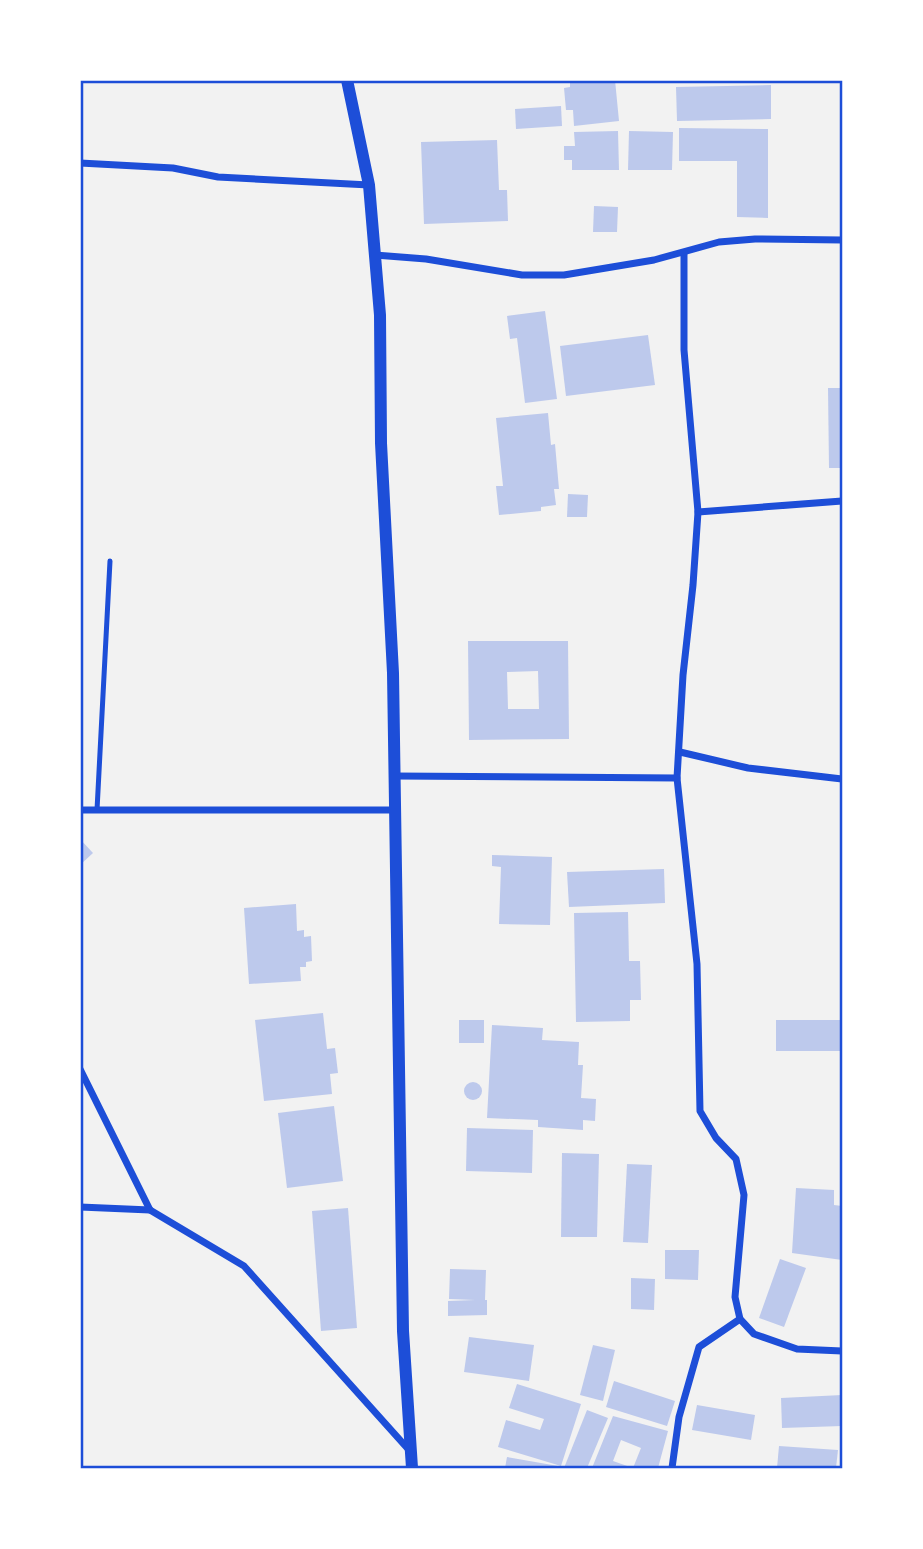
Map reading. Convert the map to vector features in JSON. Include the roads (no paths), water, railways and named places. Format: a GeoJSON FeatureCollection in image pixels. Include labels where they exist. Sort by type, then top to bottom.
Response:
{"type":"FeatureCollection","features":[{"type":"Feature","properties":{"kind":"street"},"geometry":{"type":"LineString","coordinates":[[347,80],[369,185],[380,315],[381,443],[393,673],[403,1331],[412,1468]]}},
{"type":"Feature","properties":{"kind":"street"},"geometry":{"type":"LineString","coordinates":[[80,163],[173,168],[218,177],[369,185]]}},
{"type":"Feature","properties":{"kind":"street"},"geometry":{"type":"LineString","coordinates":[[375,255],[426,259],[522,275],[564,275],[684,253],[719,242],[755,239],[842,240]]}},
{"type":"Feature","properties":{"kind":"street"},"geometry":{"type":"LineString","coordinates":[[684,253],[684,350],[698,512],[683,675],[677,778],[697,964],[700,1111],[716,1138],[736,1159],[744,1195],[735,1297],[740,1318],[754,1334],[797,1349],[842,1351]]}},
{"type":"Feature","properties":{"kind":"street"},"geometry":{"type":"LineString","coordinates":[[698,512],[842,501]]}},
{"type":"Feature","properties":{"kind":"street"},"geometry":{"type":"LineString","coordinates":[[680,752],[748,768],[842,779]]}},
{"type":"Feature","properties":{"kind":"street"},"geometry":{"type":"LineString","coordinates":[[395,776],[677,778]]}},
{"type":"Feature","properties":{"kind":"street"},"geometry":{"type":"LineString","coordinates":[[80,810],[396,810]]}},
{"type":"Feature","properties":{"kind":"street"},"geometry":{"type":"LineString","coordinates":[[80,1069],[150,1210]]}},
{"type":"Feature","properties":{"kind":"street"},"geometry":{"type":"LineString","coordinates":[[80,1207],[150,1210],[244,1266],[412,1454]]}},
{"type":"Feature","properties":{"kind":"street"},"geometry":{"type":"LineString","coordinates":[[672,1468],[678,1417],[699,1347],[740,1318]]}},
{"type":"Feature","properties":{"kind":"lane"},"geometry":{"type":"LineString","coordinates":[[97,810],[110,561]]}}]}
